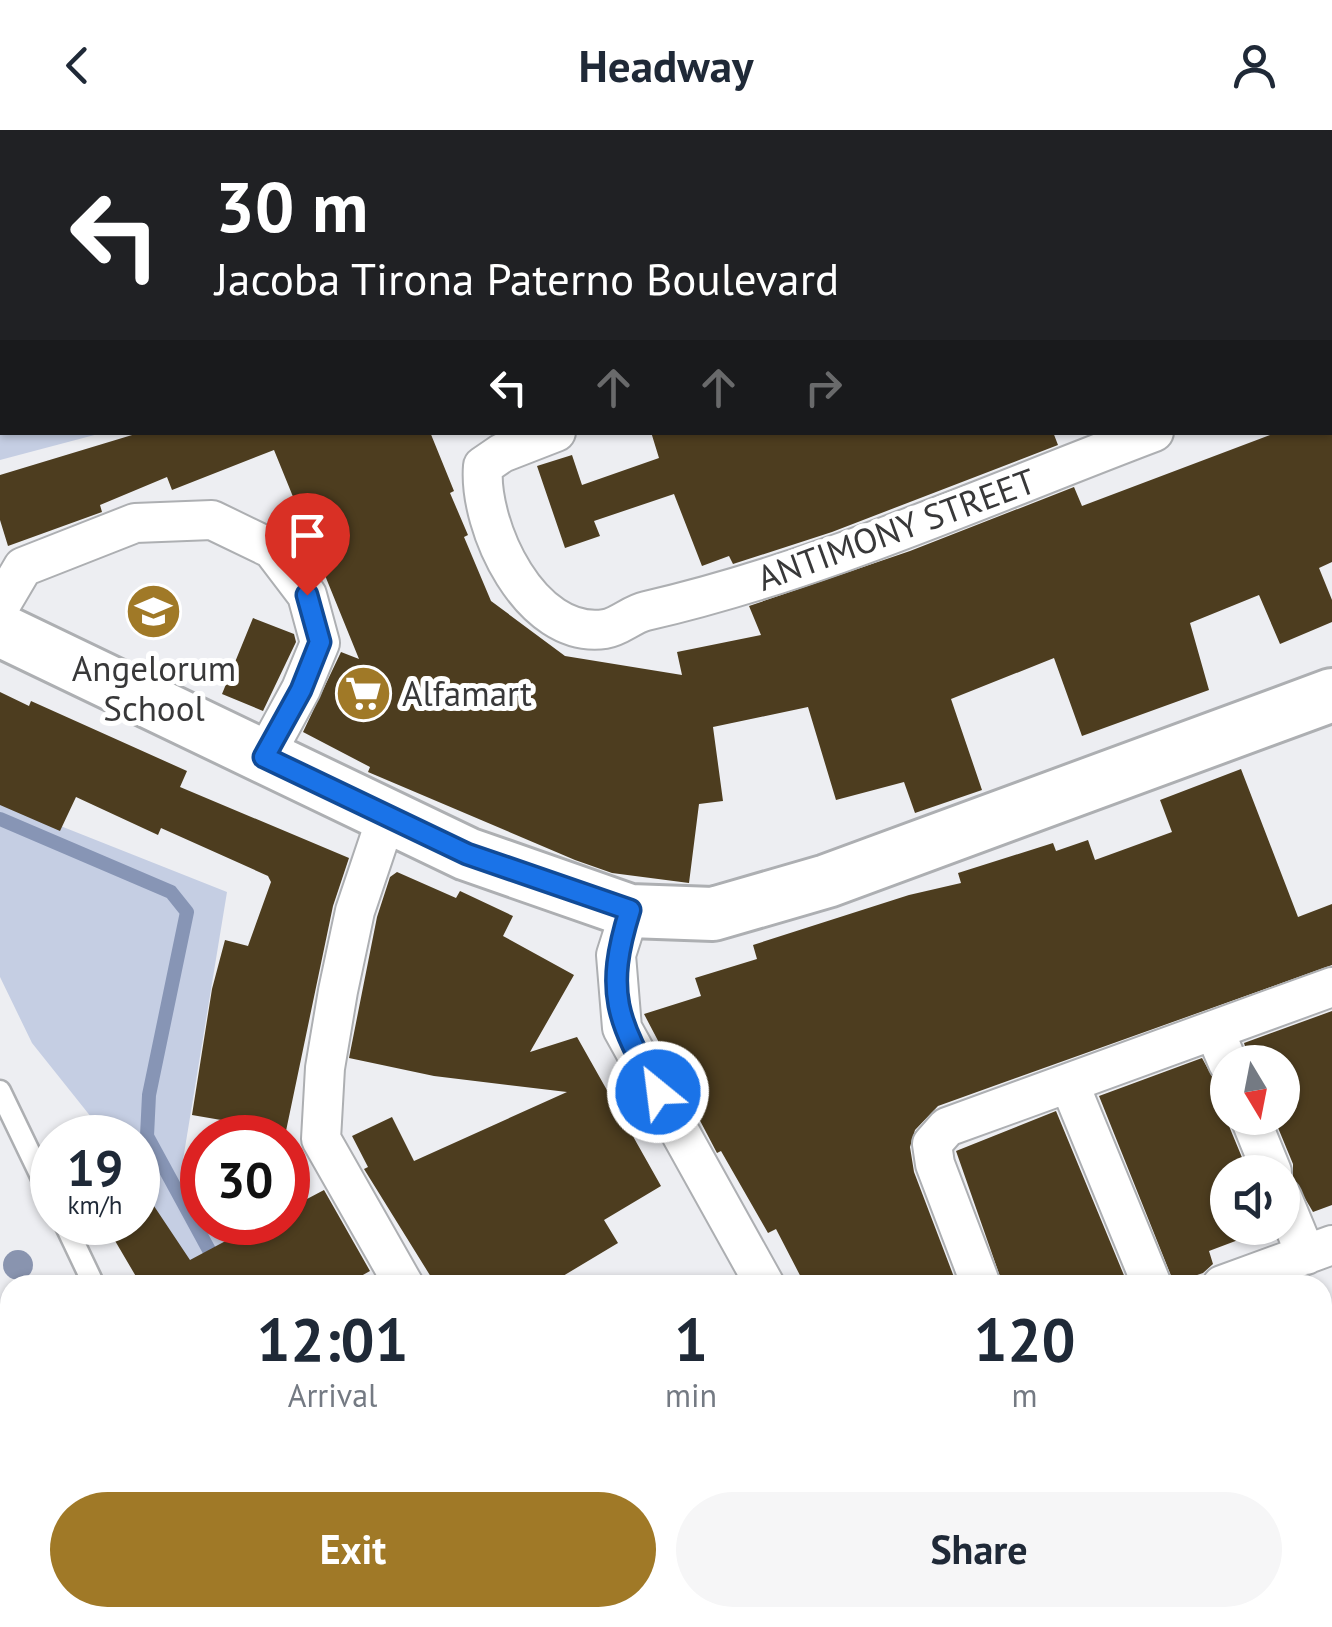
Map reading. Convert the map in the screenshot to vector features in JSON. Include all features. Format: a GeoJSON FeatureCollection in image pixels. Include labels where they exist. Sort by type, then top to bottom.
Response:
{"type":"FeatureCollection","features":[{"type":"Feature","properties":{"kind":"street","name":"ANTIMONY STREET"},"geometry":{"type":"LineString","coordinates":[[549,435],[483,466],[481,493],[517,586],[569,623],[606,629],[635,613],[726,592],[1146,435]]}},
{"type":"Feature","properties":{"kind":"street"},"geometry":{"type":"LineString","coordinates":[[0,606],[23,567],[135,523],[212,520],[272,549],[307,595],[320,642],[301,690],[264,757]]}},
{"type":"Feature","properties":{"kind":"street"},"geometry":{"type":"LineString","coordinates":[[0,630],[467,854],[630,910],[713,914],[827,882],[1332,695]]}},
{"type":"Feature","properties":{"kind":"street"},"geometry":{"type":"LineString","coordinates":[[387,816],[355,911],[325,1068],[321,1139],[398,1275]]}},
{"type":"Feature","properties":{"kind":"street"},"geometry":{"type":"LineString","coordinates":[[630,910],[616,955],[622,1028],[759,1275]]}},
{"type":"Feature","properties":{"kind":"street"},"geometry":{"type":"LineString","coordinates":[[1225,1045],[1332,988]]}},
{"type":"Feature","properties":{"kind":"street"},"geometry":{"type":"LineString","coordinates":[[977,1275],[932,1144],[948,1128],[1069,1083],[1210,1050]]}},
{"type":"Feature","properties":{"kind":"street"},"geometry":{"type":"LineString","coordinates":[[1069,1083],[1148,1275]]}},
{"type":"Feature","properties":{"kind":"street"},"geometry":{"type":"LineString","coordinates":[[1250,1275],[1319,1250],[1300,1223]]}},
{"type":"Feature","properties":{"kind":"lane"},"geometry":{"type":"LineString","coordinates":[[0,1090],[30,1153]]}},
{"type":"Feature","properties":{"kind":"lane"},"geometry":{"type":"LineString","coordinates":[[75,1245],[89,1275]]}},
{"type":"Feature","properties":{"kind":"shaded area"},"geometry":{"type":"Polygon","coordinates":[[[0,435],[94,435],[0,460],[0,435]]]}},
{"type":"Feature","properties":{"kind":"shaded area"},"geometry":{"type":"Polygon","coordinates":[[[0,802],[227,892],[190,1115],[180,1115],[180,1245],[229,1245],[247,1275],[197,1275],[160,1217],[160,1115],[89,1115],[32,1043],[0,977],[0,802]]]}},
{"type":"Feature","properties":{"kind":"building"},"geometry":{"type":"Polygon","coordinates":[[[132,435],[431,435],[454,491],[450,493],[468,535],[464,537],[491,601],[565,656],[682,675],[677,652],[761,635],[749,606],[910,551],[1074,487],[1082,506],[1270,435],[1332,435],[1332,562],[1319,568],[1332,600],[1332,622],[1280,644],[1259,595],[1190,623],[1209,690],[1082,736],[1054,658],[951,699],[982,790],[915,813],[904,782],[836,800],[808,707],[713,727],[723,801],[699,804],[689,883],[612,873],[575,860],[368,772],[370,767],[303,732],[341,652],[359,659],[274,450],[172,490],[167,477],[100,505],[102,512],[8,546],[0,520],[0,475],[132,435]]]}},
{"type":"Feature","properties":{"kind":"building"},"geometry":{"type":"Polygon","coordinates":[[[652,435],[1054,435],[1058,445],[832,532],[733,564],[729,556],[702,566],[674,494],[594,521],[600,536],[565,548],[537,466],[572,455],[582,485],[659,458],[652,435]]]}},
{"type":"Feature","properties":{"kind":"building"},"geometry":{"type":"Polygon","coordinates":[[[253,618],[294,634],[296,642],[263,711],[222,694],[253,618]]]}},
{"type":"Feature","properties":{"kind":"building"},"geometry":{"type":"Polygon","coordinates":[[[0,692],[29,706],[31,701],[187,771],[180,787],[349,858],[333,906],[289,1115],[192,1115],[212,989],[225,940],[248,946],[271,882],[268,876],[161,828],[158,835],[76,797],[60,831],[0,805],[0,692]]]}},
{"type":"Feature","properties":{"kind":"building"},"geometry":{"type":"Polygon","coordinates":[[[1241,769],[1298,917],[1332,904],[1332,965],[938,1106],[915,1130],[910,1147],[914,1172],[953,1275],[800,1275],[776,1229],[768,1233],[721,1151],[717,1153],[644,1014],[701,996],[695,978],[757,959],[753,945],[909,895],[961,883],[958,873],[1053,843],[1056,851],[1088,840],[1095,860],[1172,832],[1160,800],[1241,769]]]}},
{"type":"Feature","properties":{"kind":"building"},"geometry":{"type":"Polygon","coordinates":[[[397,872],[456,898],[460,891],[513,916],[503,936],[574,975],[530,1052],[577,1037],[661,1186],[604,1220],[618,1243],[565,1275],[430,1275],[364,1169],[368,1167],[352,1136],[392,1117],[414,1161],[567,1092],[434,1076],[349,1058],[377,917],[390,877],[397,872]]]}},
{"type":"Feature","properties":{"kind":"building"},"geometry":{"type":"Polygon","coordinates":[[[1332,1011],[1332,1205],[1313,1212],[1300,1190],[1300,1155],[1289,1155],[1281,1135],[1300,1135],[1300,1045],[1244,1043],[1332,1011]]]}},
{"type":"Feature","properties":{"kind":"building"},"geometry":{"type":"Polygon","coordinates":[[[1202,1058],[1210,1073],[1210,1135],[1233,1135],[1241,1155],[1210,1155],[1210,1245],[1225,1245],[1209,1251],[1213,1264],[1203,1273],[1171,1275],[1099,1096],[1202,1058]]]}},
{"type":"Feature","properties":{"kind":"building"},"geometry":{"type":"Polygon","coordinates":[[[1056,1111],[1124,1275],[999,1275],[956,1151],[1056,1111]]]}},
{"type":"Feature","properties":{"kind":"building"},"geometry":{"type":"Polygon","coordinates":[[[324,1190],[370,1271],[363,1275],[135,1275],[118,1245],[160,1245],[160,1215],[190,1260],[218,1245],[310,1245],[310,1197],[324,1190]]]}},
{"type":"Feature","properties":{"kind":"waterway"},"geometry":{"type":"LineString","coordinates":[[0,819],[171,892],[187,912],[149,1095],[147,1136],[223,1275]]}},
{"type":"Feature","properties":{"kind":"place","name":"Angelorum School"},"geometry":{"type":"Point","coordinates":[154,612]}},
{"type":"Feature","properties":{"kind":"place","name":"Alfamart"},"geometry":{"type":"Point","coordinates":[363,693]}},
{"type":"Feature","properties":{"kind":"route"},"geometry":{"type":"LineString","coordinates":[[307,595],[320,642],[301,690],[264,757],[467,854],[630,910],[616,955],[616,990],[622,1028],[658,1092]]}}]}
